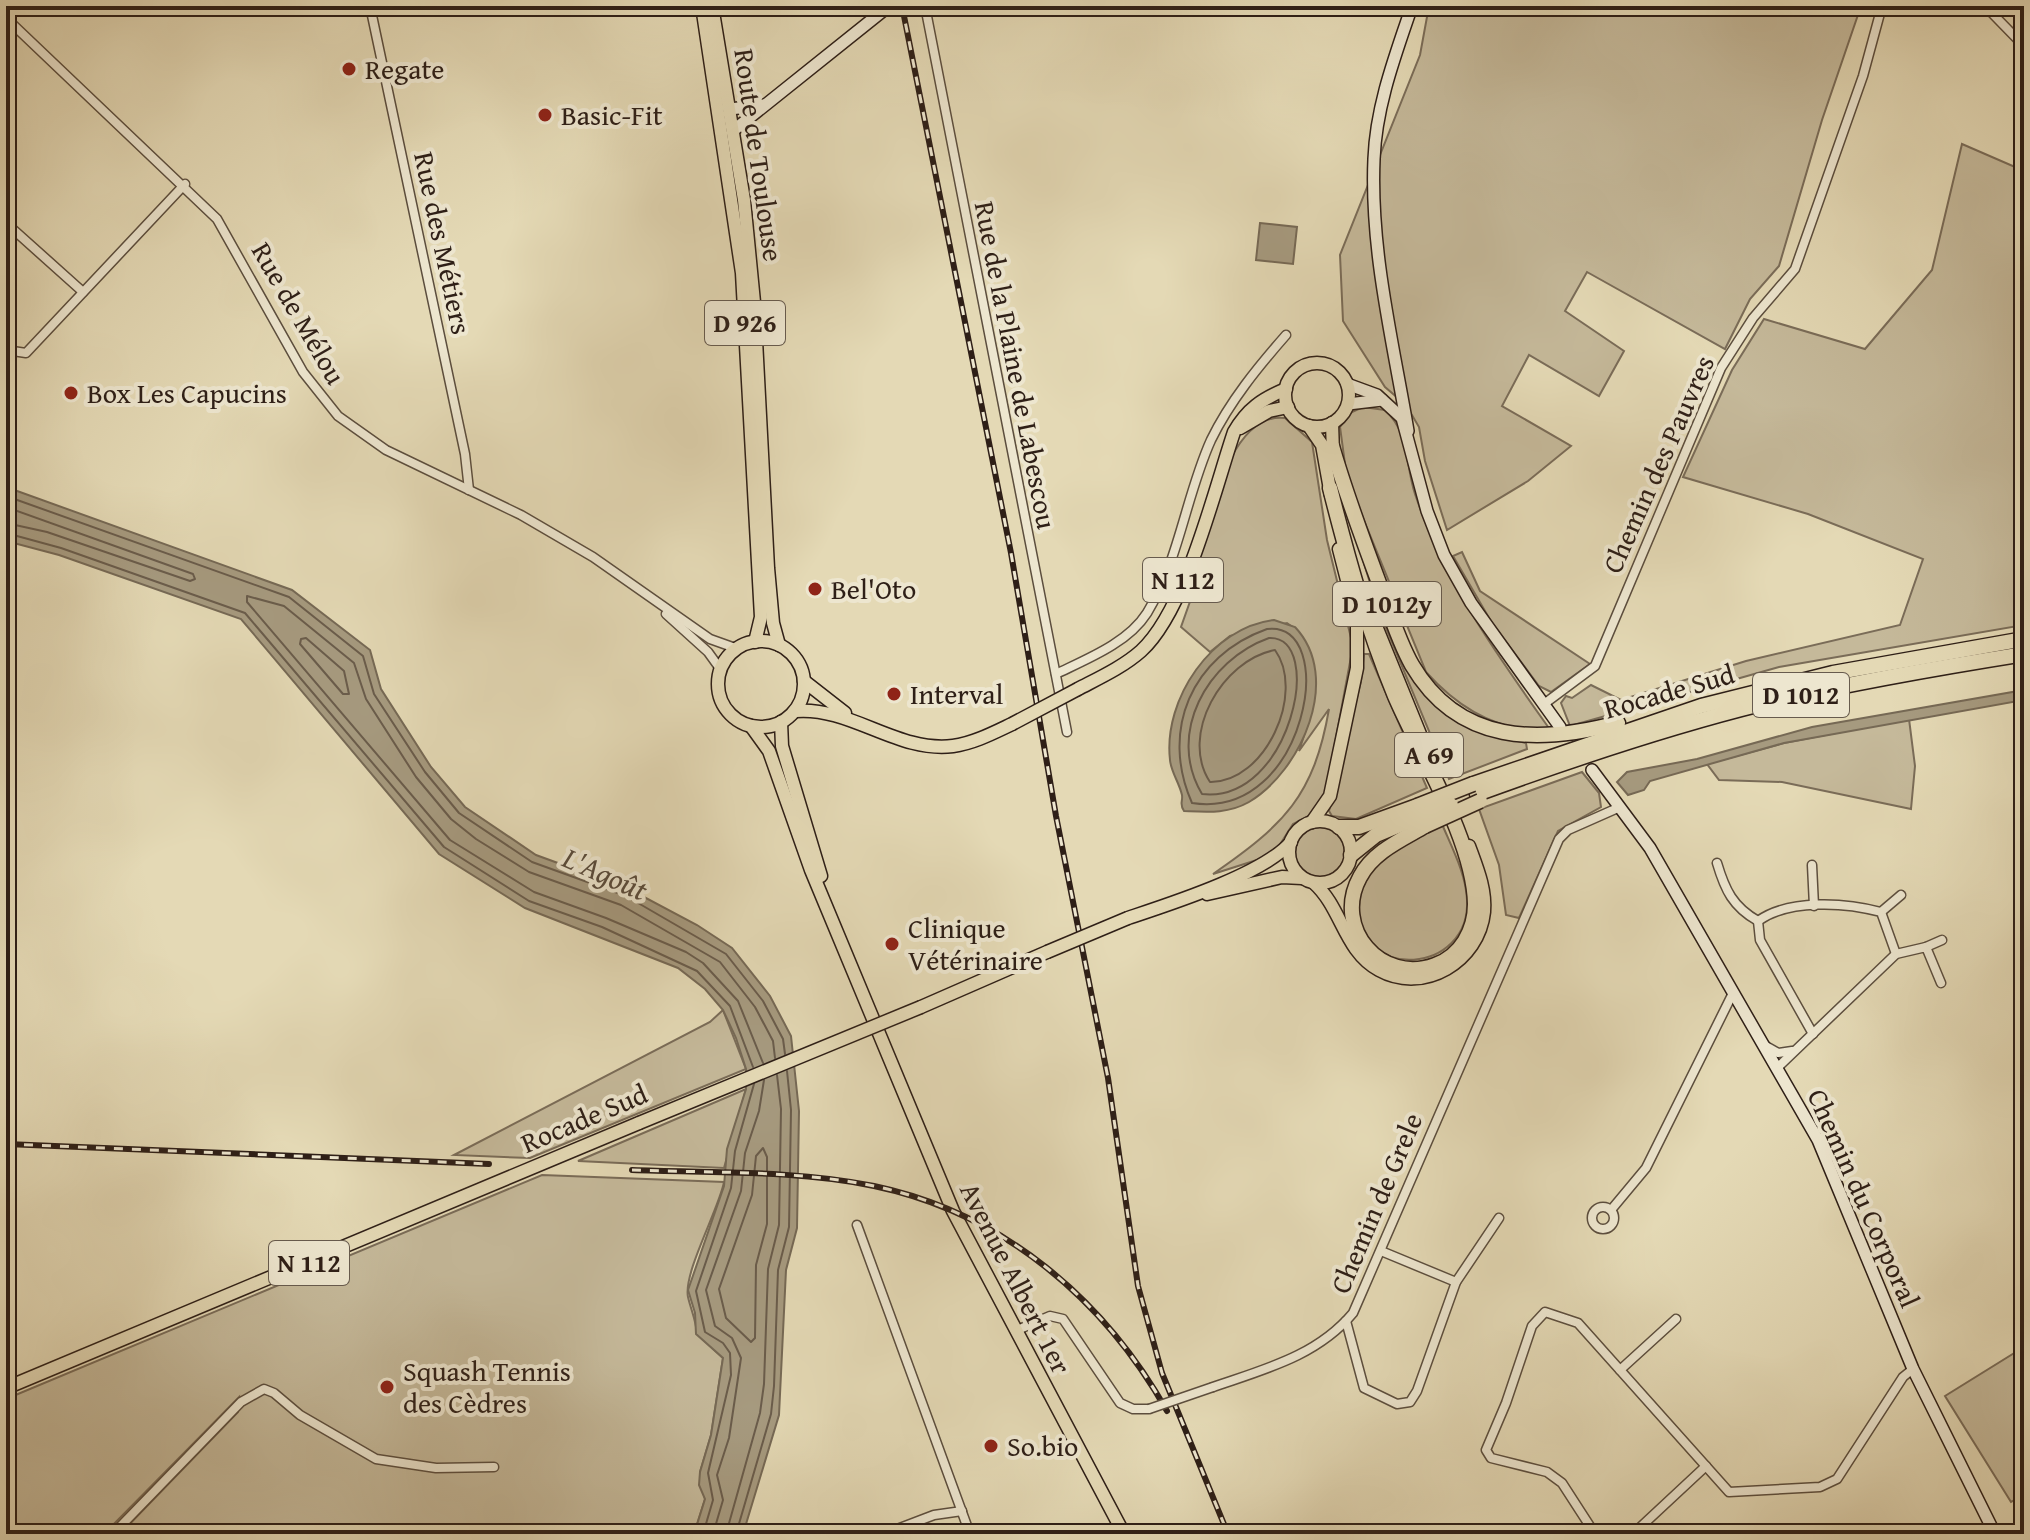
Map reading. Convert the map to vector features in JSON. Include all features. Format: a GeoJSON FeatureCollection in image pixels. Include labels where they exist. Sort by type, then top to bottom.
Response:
{"type":"FeatureCollection","features":[{"type":"Feature","properties":{"kind":"highway","name":"D 1012y"},"geometry":{"type":"LineString","coordinates":[[1332,446],[1346,495],[1403,646],[1420,678],[1445,705],[1489,729],[1544,737],[1592,730],[1683,706],[1701,706]]}},
{"type":"Feature","properties":{"kind":"highway","name":"A 69"},"geometry":{"type":"LineString","coordinates":[[1330,488],[1356,593],[1396,697],[1462,846],[1473,886],[1474,920],[1459,949],[1437,965],[1408,970],[1379,960],[1367,949],[1358,937],[1351,907],[1354,891],[1368,865],[1421,816]]}},
{"type":"Feature","properties":{"kind":"highway","name":"Rocade Sud"},"geometry":{"type":"LineString","coordinates":[[1351,855],[1376,835],[1633,727],[1701,706],[1833,673],[2024,639]]}},
{"type":"Feature","properties":{"kind":"highway","name":"Rocade Sud"},"geometry":{"type":"LineString","coordinates":[[1477,793],[1553,766],[1763,704],[1898,675],[2024,654]]}},
{"type":"Feature","properties":{"kind":"highway","name":"Rocade Sud"},"geometry":{"type":"LineString","coordinates":[[1339,827],[1359,827],[1421,816]]}},
{"type":"Feature","properties":{"kind":"main road","name":"D 926"},"geometry":{"type":"LineString","coordinates":[[702,6],[742,273],[761,617],[755,642]]}},
{"type":"Feature","properties":{"kind":"main road","name":"Route de Toulouse"},"geometry":{"type":"LineString","coordinates":[[712,6],[734,130],[754,302],[768,568],[773,623],[779,645]]}},
{"type":"Feature","properties":{"kind":"main road"},"geometry":{"type":"LineString","coordinates":[[1312,822],[1321,821],[1339,827],[1346,835],[1351,855],[1343,874],[1334,880],[1308,880],[1290,858],[1291,842],[1296,833],[1312,822],[1330,796],[1358,650],[1357,619],[1340,551],[1322,445],[1309,426],[1294,417],[1288,407],[1286,389],[1298,369],[1314,363],[1334,368],[1347,384],[1348,404],[1332,423],[1332,446]]}},
{"type":"Feature","properties":{"kind":"main road","name":"N 112"},"geometry":{"type":"LineString","coordinates":[[795,711],[814,709],[851,718],[913,742],[950,746],[982,739],[1012,724],[1142,650],[1177,597],[1234,432],[1245,413],[1266,397],[1286,389]]}},
{"type":"Feature","properties":{"kind":"main road"},"geometry":{"type":"LineString","coordinates":[[1234,432],[1269,411],[1288,407]]}},
{"type":"Feature","properties":{"kind":"main road"},"geometry":{"type":"LineString","coordinates":[[1309,426],[1332,423]]}},
{"type":"Feature","properties":{"kind":"main road","name":"A 69"},"geometry":{"type":"LineString","coordinates":[[1308,880],[1329,899],[1355,950],[1379,970],[1393,976],[1431,976],[1463,959],[1480,931],[1484,915],[1482,885],[1465,835],[1415,722],[1362,589],[1337,490],[1332,446]]}},
{"type":"Feature","properties":{"kind":"main road"},"geometry":{"type":"LineString","coordinates":[[779,645],[755,642],[738,649],[721,670],[723,702],[733,716],[751,726],[769,751],[831,914]]}},
{"type":"Feature","properties":{"kind":"main road","name":"D 926"},"geometry":{"type":"LineString","coordinates":[[779,645],[798,662],[804,681]]}},
{"type":"Feature","properties":{"kind":"main road"},"geometry":{"type":"LineString","coordinates":[[751,726],[781,722],[795,711],[804,681]]}},
{"type":"Feature","properties":{"kind":"main road","name":"N 112"},"geometry":{"type":"LineString","coordinates":[[804,681],[851,718]]}},
{"type":"Feature","properties":{"kind":"main road"},"geometry":{"type":"LineString","coordinates":[[781,722],[782,746],[831,914]]}},
{"type":"Feature","properties":{"kind":"main road","name":"Rocade Sud"},"geometry":{"type":"LineString","coordinates":[[6,1388],[1128,918],[1184,899],[1271,860],[1291,842]]}},
{"type":"Feature","properties":{"kind":"main road","name":"Rocade Sud"},"geometry":{"type":"LineString","coordinates":[[1184,899],[1282,877],[1308,880]]}},
{"type":"Feature","properties":{"kind":"main road","name":"Avenue Albert 1er"},"geometry":{"type":"LineString","coordinates":[[831,914],[953,1211],[1124,1534]]}},
{"type":"Feature","properties":{"kind":"street","name":"Rue des Métiers"},"geometry":{"type":"LineString","coordinates":[[370,6],[465,454],[469,490]]}},
{"type":"Feature","properties":{"kind":"street"},"geometry":{"type":"LineString","coordinates":[[734,130],[889,6]]}},
{"type":"Feature","properties":{"kind":"street","name":"Rue de la Plaine de Labescou"},"geometry":{"type":"LineString","coordinates":[[925,6],[1067,732]]}},
{"type":"Feature","properties":{"kind":"street"},"geometry":{"type":"LineString","coordinates":[[1412,6],[1385,87],[1374,157],[1375,229],[1408,431],[1420,486],[1444,555],[1471,603],[1560,727]]}},
{"type":"Feature","properties":{"kind":"street","name":"Chemin des Pauvres"},"geometry":{"type":"LineString","coordinates":[[1544,704],[1595,666],[1721,368],[1753,318],[1795,269],[1863,76],[1882,6]]}},
{"type":"Feature","properties":{"kind":"street"},"geometry":{"type":"LineString","coordinates":[[1985,6],[2024,46]]}},
{"type":"Feature","properties":{"kind":"street","name":"Rue de Mélou"},"geometry":{"type":"LineString","coordinates":[[6,18],[185,184],[227,232],[303,372],[327,404],[386,450],[545,529],[710,639],[738,649]]}},
{"type":"Feature","properties":{"kind":"street"},"geometry":{"type":"LineString","coordinates":[[730,109],[768,104]]}},
{"type":"Feature","properties":{"kind":"street"},"geometry":{"type":"LineString","coordinates":[[6,350],[26,353],[185,184]]}},
{"type":"Feature","properties":{"kind":"street"},"geometry":{"type":"LineString","coordinates":[[6,223],[83,292]]}},
{"type":"Feature","properties":{"kind":"street"},"geometry":{"type":"LineString","coordinates":[[1056,674],[1120,640],[1146,614],[1165,572],[1211,440],[1251,377],[1286,335]]}},
{"type":"Feature","properties":{"kind":"street"},"geometry":{"type":"LineString","coordinates":[[1347,384],[1368,389],[1385,401],[1402,418],[1408,431]]}},
{"type":"Feature","properties":{"kind":"street"},"geometry":{"type":"LineString","coordinates":[[1348,404],[1366,399],[1385,401]]}},
{"type":"Feature","properties":{"kind":"street","name":"Rue de Mélou"},"geometry":{"type":"LineString","coordinates":[[642,592],[708,652],[721,670]]}},
{"type":"Feature","properties":{"kind":"street","name":"Chemin du Corporal"},"geometry":{"type":"LineString","coordinates":[[1592,770],[1650,848],[1818,1140],[1913,1369],[1995,1534]]}},
{"type":"Feature","properties":{"kind":"street","name":"Chemin de Grele"},"geometry":{"type":"LineString","coordinates":[[1015,1331],[1050,1316],[1063,1319],[1120,1403],[1133,1409],[1149,1409],[1313,1349],[1346,1321],[1361,1300],[1559,839],[1568,830],[1620,807]]}},
{"type":"Feature","properties":{"kind":"street"},"geometry":{"type":"LineString","coordinates":[[1717,863],[1723,884],[1738,909],[1758,921]]}},
{"type":"Feature","properties":{"kind":"street"},"geometry":{"type":"LineString","coordinates":[[1812,865],[1814,906]]}},
{"type":"Feature","properties":{"kind":"street"},"geometry":{"type":"LineString","coordinates":[[1881,912],[1901,895]]}},
{"type":"Feature","properties":{"kind":"street"},"geometry":{"type":"LineString","coordinates":[[1758,921],[1772,911],[1814,906],[1850,905],[1881,912]]}},
{"type":"Feature","properties":{"kind":"street"},"geometry":{"type":"LineString","coordinates":[[1881,912],[1896,954]]}},
{"type":"Feature","properties":{"kind":"street"},"geometry":{"type":"LineString","coordinates":[[1758,921],[1760,940],[1813,1034]]}},
{"type":"Feature","properties":{"kind":"street"},"geometry":{"type":"LineString","coordinates":[[1777,1068],[1896,954],[1942,940]]}},
{"type":"Feature","properties":{"kind":"street"},"geometry":{"type":"LineString","coordinates":[[1926,947],[1941,983]]}},
{"type":"Feature","properties":{"kind":"street"},"geometry":{"type":"LineString","coordinates":[[1611,1210],[1646,1168],[1733,993]]}},
{"type":"Feature","properties":{"kind":"street"},"geometry":{"type":"LineString","coordinates":[[1763,1045],[1778,1053],[1797,1049]]}},
{"type":"Feature","properties":{"kind":"street"},"geometry":{"type":"LineString","coordinates":[[1346,1321],[1352,1354],[1364,1388],[1403,1405],[1417,1391],[1456,1282],[1499,1218]]}},
{"type":"Feature","properties":{"kind":"street"},"geometry":{"type":"LineString","coordinates":[[857,1225],[970,1534]]}},
{"type":"Feature","properties":{"kind":"street"},"geometry":{"type":"LineString","coordinates":[[1381,1251],[1456,1282]]}},
{"type":"Feature","properties":{"kind":"street"},"geometry":{"type":"LineString","coordinates":[[1595,1534],[1562,1483],[1547,1472],[1491,1458],[1486,1450],[1506,1403],[1532,1326],[1545,1312],[1578,1323],[1729,1492],[1820,1487],[1837,1479],[1903,1377],[1913,1369]]}},
{"type":"Feature","properties":{"kind":"street"},"geometry":{"type":"LineString","coordinates":[[1620,1370],[1676,1319]]}},
{"type":"Feature","properties":{"kind":"street"},"geometry":{"type":"LineString","coordinates":[[113,1534],[247,1397],[265,1395],[281,1401],[376,1459],[436,1468],[494,1467]]}},
{"type":"Feature","properties":{"kind":"street"},"geometry":{"type":"LineString","coordinates":[[1633,1534],[1706,1466]]}},
{"type":"Feature","properties":{"kind":"street"},"geometry":{"type":"LineString","coordinates":[[884,1534],[934,1515],[962,1511]]}},
{"type":"Feature","properties":{"kind":"shaded area"},"geometry":{"type":"Polygon","coordinates":[[[1429,6],[1861,6],[1822,120],[1779,266],[1750,299],[1725,349],[1587,272],[1565,311],[1624,351],[1599,396],[1529,355],[1502,406],[1571,446],[1528,481],[1447,530],[1425,461],[1419,427],[1406,405],[1385,387],[1343,321],[1340,255],[1420,55],[1429,6]]]}},
{"type":"Feature","properties":{"kind":"shaded area"},"geometry":{"type":"Polygon","coordinates":[[[1962,144],[2015,167],[2024,157],[2024,625],[1779,667],[1570,726],[1561,703],[1566,696],[1572,698],[1591,685],[1621,700],[1746,661],[1900,625],[1923,559],[1808,514],[1683,477],[1732,370],[1764,319],[1865,349],[1932,270],[1962,144]]]}},
{"type":"Feature","properties":{"kind":"shaded area"},"geometry":{"type":"Polygon","coordinates":[[[1363,407],[1385,410],[1399,429],[1415,494],[1441,558],[1492,646],[1551,731],[1515,728],[1482,716],[1452,697],[1426,672],[1347,479],[1340,427],[1352,412],[1363,407]]]}},
{"type":"Feature","properties":{"kind":"shaded area"},"geometry":{"type":"Polygon","coordinates":[[[1285,418],[1312,442],[1327,540],[1353,646],[1325,797],[1309,816],[1293,824],[1279,846],[1260,859],[1213,874],[1259,840],[1292,806],[1315,765],[1329,709],[1299,751],[1311,701],[1311,664],[1299,634],[1287,623],[1230,636],[1210,652],[1181,627],[1198,579],[1194,564],[1214,498],[1235,450],[1249,432],[1266,421],[1285,418]]]}},
{"type":"Feature","properties":{"kind":"shaded area"},"geometry":{"type":"Polygon","coordinates":[[[1355,534],[1417,681],[1497,736],[1526,743],[1527,749],[1449,779],[1378,609],[1355,534]]]}},
{"type":"Feature","properties":{"kind":"shaded area"},"geometry":{"type":"Polygon","coordinates":[[[1462,552],[1480,591],[1590,664],[1551,692],[1539,686],[1492,623],[1453,556],[1462,552]]]}},
{"type":"Feature","properties":{"kind":"shaded area"},"geometry":{"type":"Polygon","coordinates":[[[1364,654],[1369,654],[1427,788],[1356,819],[1332,816],[1329,811],[1361,681],[1364,654]]]}},
{"type":"Feature","properties":{"kind":"shaded area"},"geometry":{"type":"Polygon","coordinates":[[[1909,719],[1915,766],[1911,809],[1782,782],[1719,780],[1707,764],[1784,743],[1909,719]]]}},
{"type":"Feature","properties":{"kind":"shaded area"},"geometry":{"type":"Polygon","coordinates":[[[1582,772],[1599,793],[1601,807],[1558,831],[1519,918],[1506,915],[1499,865],[1479,809],[1582,772]]]}},
{"type":"Feature","properties":{"kind":"shaded area"},"geometry":{"type":"Polygon","coordinates":[[[1442,824],[1464,881],[1467,900],[1463,925],[1452,943],[1434,955],[1414,960],[1393,957],[1376,948],[1363,931],[1359,906],[1362,887],[1371,871],[1386,856],[1442,824]]]}},
{"type":"Feature","properties":{"kind":"shaded area"},"geometry":{"type":"Polygon","coordinates":[[[1320,827],[1337,835],[1345,852],[1337,869],[1320,877],[1303,869],[1295,852],[1303,835],[1320,827]]]}},
{"type":"Feature","properties":{"kind":"shaded area"},"geometry":{"type":"Polygon","coordinates":[[[723,1010],[746,1069],[530,1158],[454,1155],[710,1022],[723,1010]]]}},
{"type":"Feature","properties":{"kind":"shaded area"},"geometry":{"type":"Polygon","coordinates":[[[746,1089],[724,1168],[578,1161],[746,1089]]]}},
{"type":"Feature","properties":{"kind":"shaded area"},"geometry":{"type":"Polygon","coordinates":[[[542,1175],[724,1182],[688,1286],[697,1334],[723,1358],[711,1435],[700,1472],[705,1499],[694,1534],[120,1534],[238,1412],[239,1397],[104,1534],[6,1534],[6,1399],[542,1175]]]}},
{"type":"Feature","properties":{"kind":"shaded area"},"geometry":{"type":"Polygon","coordinates":[[[2024,1347],[2024,1495],[2011,1502],[1945,1396],[2024,1347]]]}},
{"type":"Feature","properties":{"kind":"water"},"geometry":{"type":"Polygon","coordinates":[[[1260,223],[1297,227],[1293,264],[1256,260],[1260,223]]]}},
{"type":"Feature","properties":{"kind":"water"},"geometry":{"type":"Polygon","coordinates":[[[6,487],[292,590],[370,650],[381,689],[431,767],[465,807],[536,855],[629,889],[697,925],[732,948],[770,996],[791,1036],[799,1111],[797,1228],[786,1270],[779,1415],[743,1534],[694,1534],[705,1499],[699,1485],[700,1472],[711,1435],[723,1358],[696,1334],[695,1313],[688,1290],[724,1186],[727,1149],[746,1089],[746,1069],[723,1010],[705,989],[678,968],[525,908],[439,854],[241,619],[59,555],[6,541],[6,487]]]}},
{"type":"Feature","properties":{"kind":"water"},"geometry":{"type":"Polygon","coordinates":[[[1274,620],[1295,627],[1309,648],[1315,672],[1315,697],[1310,722],[1299,746],[1285,769],[1268,788],[1249,802],[1225,810],[1184,811],[1170,760],[1170,737],[1183,691],[1212,651],[1231,636],[1274,620]]]}},
{"type":"Feature","properties":{"kind":"water"},"geometry":{"type":"Polygon","coordinates":[[[2024,690],[2024,700],[1784,743],[1650,781],[1644,790],[1628,795],[1617,782],[1627,772],[1697,759],[1812,727],[2024,690]]]}},
{"type":"Feature","properties":{"kind":"railway"},"geometry":{"type":"LineString","coordinates":[[902,6],[1011,553],[1056,816],[1108,1078],[1138,1286],[1162,1373],[1228,1534]]}},
{"type":"Feature","properties":{"kind":"railway"},"geometry":{"type":"LineString","coordinates":[[6,1144],[489,1164]]}},
{"type":"Feature","properties":{"kind":"railway"},"geometry":{"type":"LineString","coordinates":[[632,1170],[754,1173],[844,1181],[921,1199],[965,1217],[1007,1240],[1081,1298],[1113,1332],[1142,1370],[1167,1411]]}},
{"type":"Feature","properties":{"kind":"place","name":"Regate"},"geometry":{"type":"Point","coordinates":[349,69]}},
{"type":"Feature","properties":{"kind":"place","name":"Basic-Fit"},"geometry":{"type":"Point","coordinates":[545,115]}},
{"type":"Feature","properties":{"kind":"place","name":"Box Les Capucins"},"geometry":{"type":"Point","coordinates":[71,393]}},
{"type":"Feature","properties":{"kind":"place","name":"Bel'Oto"},"geometry":{"type":"Point","coordinates":[815,589]}},
{"type":"Feature","properties":{"kind":"place","name":"Interval"},"geometry":{"type":"Point","coordinates":[894,694]}},
{"type":"Feature","properties":{"kind":"place","name":"Clinique Vétérinaire"},"geometry":{"type":"Point","coordinates":[892,944]}},
{"type":"Feature","properties":{"kind":"place","name":"Squash Tennis des Cèdres"},"geometry":{"type":"Point","coordinates":[387,1387]}},
{"type":"Feature","properties":{"kind":"place","name":"So.bio"},"geometry":{"type":"Point","coordinates":[991,1446]}},
{"type":"Feature","properties":{"kind":"water label","name":"L'Agoût"},"geometry":{"type":"Point","coordinates":[605,874]}}]}
